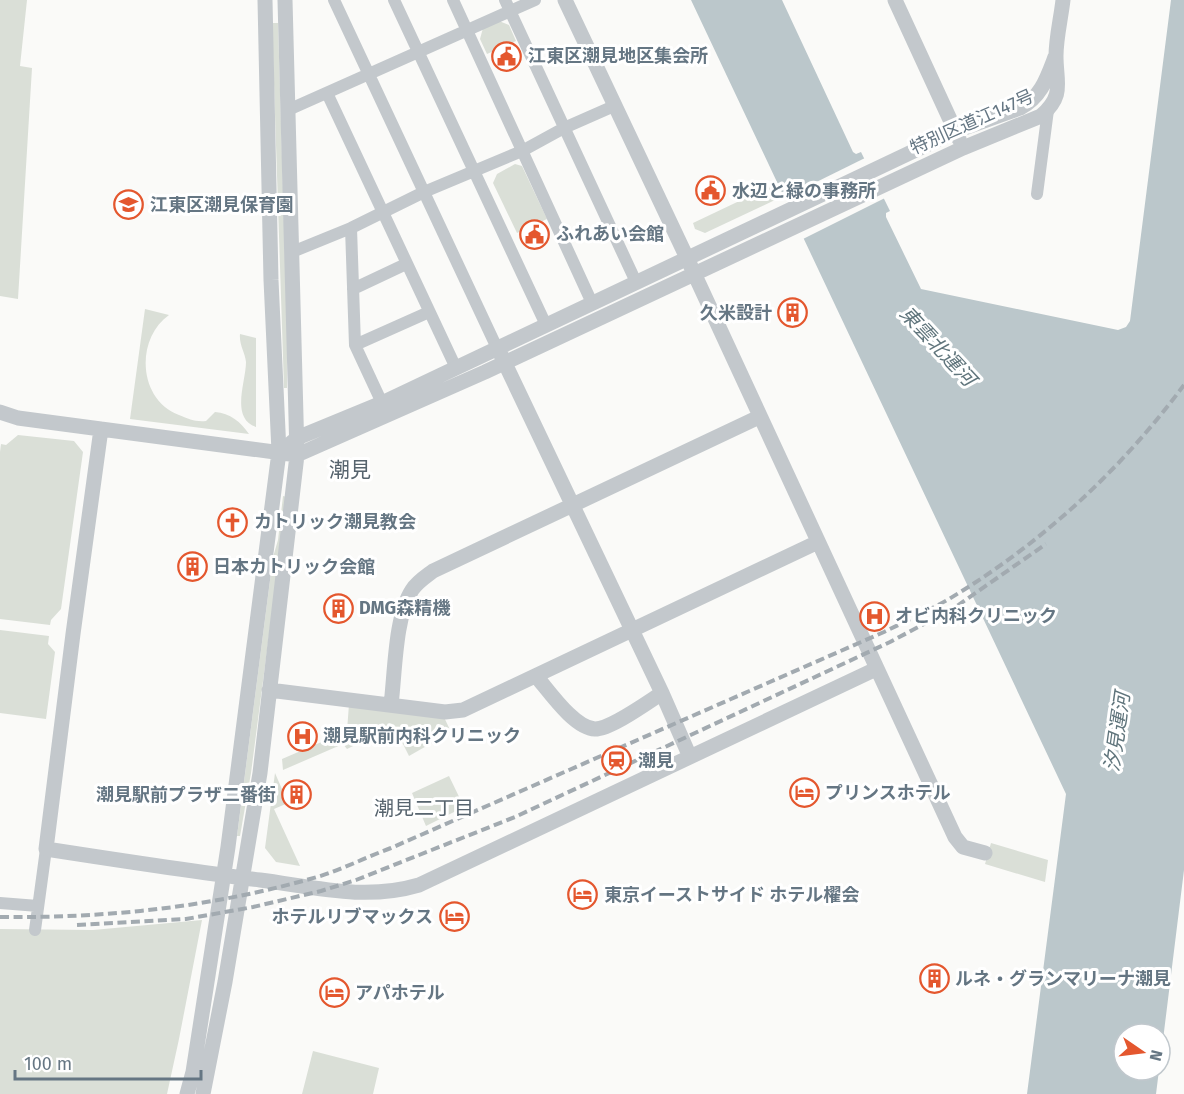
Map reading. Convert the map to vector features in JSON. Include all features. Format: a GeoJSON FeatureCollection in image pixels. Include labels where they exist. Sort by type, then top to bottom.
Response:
{"type":"FeatureCollection","features":[{"type":"Feature","properties":{"kind":"street"},"geometry":{"type":"LineString","coordinates":[[188,1094],[224,876],[279,452],[265,0]]}},
{"type":"Feature","properties":{"kind":"street"},"geometry":{"type":"LineString","coordinates":[[203,1094],[219,1015],[260,773],[297,455],[285,0]]}},
{"type":"Feature","properties":{"kind":"street"},"geometry":{"type":"LineString","coordinates":[[334,0],[662,693],[690,757]]}},
{"type":"Feature","properties":{"kind":"street"},"geometry":{"type":"LineString","coordinates":[[394,0],[546,325]]}},
{"type":"Feature","properties":{"kind":"street"},"geometry":{"type":"LineString","coordinates":[[453,0],[592,303]]}},
{"type":"Feature","properties":{"kind":"street"},"geometry":{"type":"LineString","coordinates":[[288,110],[467,30],[508,6],[535,0]]}},
{"type":"Feature","properties":{"kind":"street"},"geometry":{"type":"LineString","coordinates":[[565,0],[955,837],[963,847],[985,854]]}},
{"type":"Feature","properties":{"kind":"street"},"geometry":{"type":"LineString","coordinates":[[895,0],[963,148]]}},
{"type":"Feature","properties":{"kind":"street","name":"特別区道江147号"},"geometry":{"type":"LineString","coordinates":[[297,455],[505,363],[963,148],[1041,116],[1048,110],[1057,92],[1059,79],[1056,57],[1063,0]]}},
{"type":"Feature","properties":{"kind":"street"},"geometry":{"type":"LineString","coordinates":[[508,6],[636,282]]}},
{"type":"Feature","properties":{"kind":"street","name":"特別区道江147号"},"geometry":{"type":"LineString","coordinates":[[279,452],[297,438],[382,403],[956,131],[1030,103],[1041,89],[1056,57]]}},
{"type":"Feature","properties":{"kind":"street"},"geometry":{"type":"LineString","coordinates":[[327,93],[456,368]]}},
{"type":"Feature","properties":{"kind":"street"},"geometry":{"type":"LineString","coordinates":[[292,252],[351,228],[424,192],[522,151],[614,106]]}},
{"type":"Feature","properties":{"kind":"street"},"geometry":{"type":"LineString","coordinates":[[1037,194],[1048,110]]}},
{"type":"Feature","properties":{"kind":"street"},"geometry":{"type":"LineString","coordinates":[[351,228],[355,345],[382,403]]}},
{"type":"Feature","properties":{"kind":"street"},"geometry":{"type":"LineString","coordinates":[[353,289],[406,264]]}},
{"type":"Feature","properties":{"kind":"street"},"geometry":{"type":"LineString","coordinates":[[355,345],[429,312]]}},
{"type":"Feature","properties":{"kind":"street"},"geometry":{"type":"LineString","coordinates":[[0,412],[18,418]]}},
{"type":"Feature","properties":{"kind":"street"},"geometry":{"type":"LineString","coordinates":[[391,705],[404,608],[414,587],[433,571],[759,417]]}},
{"type":"Feature","properties":{"kind":"street"},"geometry":{"type":"LineString","coordinates":[[0,419],[18,418],[297,455]]}},
{"type":"Feature","properties":{"kind":"street"},"geometry":{"type":"LineString","coordinates":[[35,930],[101,429]]}},
{"type":"Feature","properties":{"kind":"street"},"geometry":{"type":"LineString","coordinates":[[269,690],[455,712],[818,542]]}},
{"type":"Feature","properties":{"kind":"street"},"geometry":{"type":"LineString","coordinates":[[46,849],[344,892],[370,894],[395,892],[419,885],[876,669]]}},
{"type":"Feature","properties":{"kind":"street"},"geometry":{"type":"LineString","coordinates":[[536,676],[575,719],[595,729],[624,717],[662,693]]}},
{"type":"Feature","properties":{"kind":"street"},"geometry":{"type":"LineString","coordinates":[[0,903],[38,906]]}},
{"type":"Feature","properties":{"kind":"shaded area"},"geometry":{"type":"Polygon","coordinates":[[[0,0],[27,0],[20,66],[32,68],[18,299],[0,296],[0,0]]]}},
{"type":"Feature","properties":{"kind":"shaded area"},"geometry":{"type":"Polygon","coordinates":[[[499,21],[509,25],[516,41],[487,54],[480,39],[483,28],[499,21]]]}},
{"type":"Feature","properties":{"kind":"shaded area"},"geometry":{"type":"Polygon","coordinates":[[[272,23],[278,23],[287,388],[284,388],[272,23]]]}},
{"type":"Feature","properties":{"kind":"shaded area"},"geometry":{"type":"Polygon","coordinates":[[[515,164],[522,166],[547,219],[517,233],[493,183],[497,174],[515,164]]]}},
{"type":"Feature","properties":{"kind":"shaded area"},"geometry":{"type":"Polygon","coordinates":[[[769,187],[775,200],[705,233],[695,229],[693,223],[769,187]]]}},
{"type":"Feature","properties":{"kind":"shaded area"},"geometry":{"type":"Polygon","coordinates":[[[145,309],[169,315],[150,339],[146,353],[149,383],[155,396],[165,407],[192,420],[206,421],[215,412],[226,414],[239,422],[249,434],[130,419],[145,309]]]}},
{"type":"Feature","properties":{"kind":"shaded area"},"geometry":{"type":"Polygon","coordinates":[[[240,334],[256,338],[256,427],[243,416],[241,408],[246,362],[240,334]]]}},
{"type":"Feature","properties":{"kind":"shaded area"},"geometry":{"type":"Polygon","coordinates":[[[18,435],[74,441],[83,452],[61,609],[51,620],[50,625],[0,619],[0,452],[1,444],[6,445],[18,435]]]}},
{"type":"Feature","properties":{"kind":"shaded area"},"geometry":{"type":"Polygon","coordinates":[[[283,496],[287,497],[251,773],[240,836],[237,836],[273,557],[278,540],[283,496]]]}},
{"type":"Feature","properties":{"kind":"shaded area"},"geometry":{"type":"Polygon","coordinates":[[[0,630],[49,636],[48,644],[55,652],[46,719],[0,713],[0,630]]]}},
{"type":"Feature","properties":{"kind":"shaded area"},"geometry":{"type":"Polygon","coordinates":[[[349,704],[443,715],[451,732],[409,756],[394,726],[347,749],[343,744],[283,770],[282,759],[347,731],[349,704]]]}},
{"type":"Feature","properties":{"kind":"shaded area"},"geometry":{"type":"Polygon","coordinates":[[[275,773],[288,803],[274,809],[300,866],[276,862],[265,848],[275,773]]]}},
{"type":"Feature","properties":{"kind":"shaded area"},"geometry":{"type":"Polygon","coordinates":[[[449,776],[464,807],[426,826],[412,793],[449,776]]]}},
{"type":"Feature","properties":{"kind":"shaded area"},"geometry":{"type":"Polygon","coordinates":[[[991,843],[1048,860],[1045,882],[985,864],[991,843]]]}},
{"type":"Feature","properties":{"kind":"shaded area"},"geometry":{"type":"Polygon","coordinates":[[[202,920],[167,1094],[0,1094],[0,929],[93,930],[202,920]]]}},
{"type":"Feature","properties":{"kind":"shaded area"},"geometry":{"type":"Polygon","coordinates":[[[313,1051],[379,1068],[373,1094],[302,1094],[313,1051]]]}},
{"type":"Feature","properties":{"kind":"water"},"geometry":{"type":"Polygon","coordinates":[[[691,0],[782,0],[853,152],[856,154],[861,152],[890,211],[886,213],[886,217],[921,289],[1118,330],[1126,327],[1130,321],[1171,0],[1184,0],[1184,870],[1165,1022],[1112,1022],[1112,1082],[1158,1082],[1156,1094],[1027,1094],[1066,794],[691,0]]]}},
{"type":"Feature","properties":{"kind":"pier"},"geometry":{"type":"Polygon","coordinates":[[[867,157],[887,197],[801,240],[782,199],[867,157]]]}},
{"type":"Feature","properties":{"kind":"railway"},"geometry":{"type":"LineString","coordinates":[[0,917],[79,916],[156,909],[233,897],[320,876],[391,848],[884,632],[949,599],[1047,530],[1106,476],[1159,417],[1184,385]]}},
{"type":"Feature","properties":{"kind":"railway"},"geometry":{"type":"LineString","coordinates":[[77,925],[186,919],[253,907],[356,880],[515,817],[890,642],[954,608],[1046,544]]}},
{"type":"Feature","properties":{"kind":"place","name":"江東区潮見地区集会所"},"geometry":{"type":"Point","coordinates":[507,56]}},
{"type":"Feature","properties":{"kind":"place","name":"水辺と緑の事務所"},"geometry":{"type":"Point","coordinates":[711,191]}},
{"type":"Feature","properties":{"kind":"place","name":"江東区潮見保育園"},"geometry":{"type":"Point","coordinates":[129,205]}},
{"type":"Feature","properties":{"kind":"place","name":"ふれあい会館"},"geometry":{"type":"Point","coordinates":[535,234]}},
{"type":"Feature","properties":{"kind":"place","name":"久米設計"},"geometry":{"type":"Point","coordinates":[793,313]}},
{"type":"Feature","properties":{"kind":"place","name":"カトリック潮見教会"},"geometry":{"type":"Point","coordinates":[233,522]}},
{"type":"Feature","properties":{"kind":"place","name":"日本カトリック会館"},"geometry":{"type":"Point","coordinates":[192,567]}},
{"type":"Feature","properties":{"kind":"place","name":"DMG森精機"},"geometry":{"type":"Point","coordinates":[338,608]}},
{"type":"Feature","properties":{"kind":"place","name":"オビ内科クリニック"},"geometry":{"type":"Point","coordinates":[874,616]}},
{"type":"Feature","properties":{"kind":"place","name":"潮見駅前内科クリニック"},"geometry":{"type":"Point","coordinates":[302,736]}},
{"type":"Feature","properties":{"kind":"place","name":"潮見"},"geometry":{"type":"Point","coordinates":[617,761]}},
{"type":"Feature","properties":{"kind":"place","name":"プリンスホテル"},"geometry":{"type":"Point","coordinates":[804,793]}},
{"type":"Feature","properties":{"kind":"place","name":"潮見駅前プラザ二番街"},"geometry":{"type":"Point","coordinates":[297,795]}},
{"type":"Feature","properties":{"kind":"place","name":"東京イーストサイド ホテル櫂会"},"geometry":{"type":"Point","coordinates":[583,895]}},
{"type":"Feature","properties":{"kind":"place","name":"ホテルリブマックス"},"geometry":{"type":"Point","coordinates":[454,917]}},
{"type":"Feature","properties":{"kind":"place","name":"ルネ・グランマリーナ潮見"},"geometry":{"type":"Point","coordinates":[934,979]}},
{"type":"Feature","properties":{"kind":"place","name":"アパホテル"},"geometry":{"type":"Point","coordinates":[334,993]}},
{"type":"Feature","properties":{"kind":"district","name":"潮見"},"geometry":{"type":"Point","coordinates":[350,470]}},
{"type":"Feature","properties":{"kind":"district","name":"潮見二丁目"},"geometry":{"type":"Point","coordinates":[424,808]}},
{"type":"Feature","properties":{"kind":"water label","name":"東雲北運河"},"geometry":{"type":"Point","coordinates":[938,346]}},
{"type":"Feature","properties":{"kind":"water label","name":"汐見運河"},"geometry":{"type":"Point","coordinates":[1117,732]}}]}
